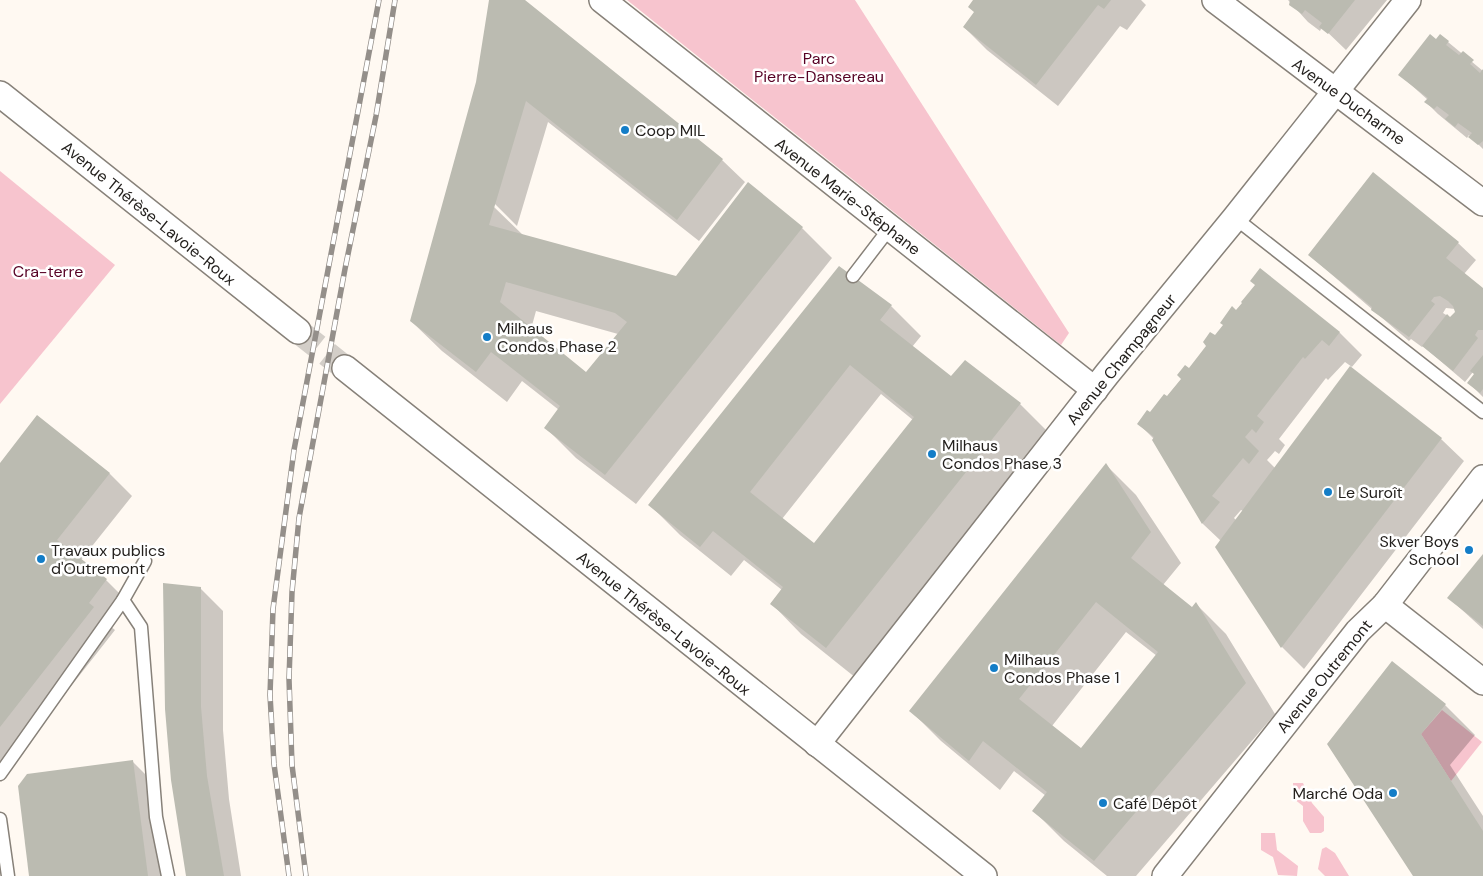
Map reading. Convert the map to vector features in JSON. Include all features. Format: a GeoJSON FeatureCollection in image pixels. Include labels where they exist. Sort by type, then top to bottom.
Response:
{"type":"FeatureCollection","features":[{"type":"Feature","properties":{"kind":"street","name":"Avenue Marie-Stéphane"},"geometry":{"type":"LineString","coordinates":[[602,0],[889,229],[1095,390]]}},
{"type":"Feature","properties":{"kind":"street","name":"Avenue Ducharme"},"geometry":{"type":"LineString","coordinates":[[1216,0],[1335,91],[1368,113],[1483,203]]}},
{"type":"Feature","properties":{"kind":"street","name":"Avenue Champagneur"},"geometry":{"type":"LineString","coordinates":[[818,744],[1095,390],[1235,218],[1408,0]]}},
{"type":"Feature","properties":{"kind":"street","name":"Avenue Thérèse-Lavoie-Roux"},"geometry":{"type":"LineString","coordinates":[[0,94],[298,331]]}},
{"type":"Feature","properties":{"kind":"street","name":"Avenue Thérèse-Lavoie-Roux"},"geometry":{"type":"LineString","coordinates":[[345,368],[984,876]]}},
{"type":"Feature","properties":{"kind":"street","name":"Avenue Outremont"},"geometry":{"type":"LineString","coordinates":[[1165,876],[1358,631],[1385,605],[1483,478]]}},
{"type":"Feature","properties":{"kind":"street"},"geometry":{"type":"LineString","coordinates":[[1385,605],[1483,682]]}},
{"type":"Feature","properties":{"kind":"lane"},"geometry":{"type":"LineString","coordinates":[[1235,218],[1483,412]]}},
{"type":"Feature","properties":{"kind":"lane"},"geometry":{"type":"LineString","coordinates":[[853,276],[889,229]]}},
{"type":"Feature","properties":{"kind":"lane"},"geometry":{"type":"LineString","coordinates":[[0,774],[123,600],[145,562]]}},
{"type":"Feature","properties":{"kind":"lane"},"geometry":{"type":"LineString","coordinates":[[123,600],[141,627],[156,817],[168,876]]}},
{"type":"Feature","properties":{"kind":"lane"},"geometry":{"type":"LineString","coordinates":[[0,819],[8,876]]}},
{"type":"Feature","properties":{"kind":"green space","name":"Parc Pierre-Dansereau"},"geometry":{"type":"Polygon","coordinates":[[[627,0],[855,0],[1069,333],[1061,345],[627,0]]]}},
{"type":"Feature","properties":{"kind":"green space","name":"Cra-terre"},"geometry":{"type":"Polygon","coordinates":[[[0,171],[115,265],[0,404],[0,171]]]}},
{"type":"Feature","properties":{"kind":"green space"},"geometry":{"type":"Polygon","coordinates":[[[1442,710],[1482,742],[1451,781],[1421,734],[1442,710]]]}},
{"type":"Feature","properties":{"kind":"green space"},"geometry":{"type":"Polygon","coordinates":[[[1293,783],[1303,783],[1312,803],[1324,817],[1324,831],[1321,833],[1310,833],[1303,821],[1303,806],[1294,799],[1293,783]]]}},
{"type":"Feature","properties":{"kind":"green space"},"geometry":{"type":"Polygon","coordinates":[[[1261,833],[1275,833],[1277,850],[1298,866],[1297,876],[1278,875],[1273,857],[1261,850],[1261,833]]]}},
{"type":"Feature","properties":{"kind":"green space"},"geometry":{"type":"Polygon","coordinates":[[[1326,847],[1335,853],[1349,876],[1325,876],[1318,869],[1322,849],[1326,847]]]}},
{"type":"Feature","properties":{"kind":"building","name":"Milhaus Condos Phase 2"},"geometry":{"type":"Polygon","coordinates":[[[489,0],[525,0],[723,159],[677,220],[526,101],[489,225],[676,276],[748,182],[803,227],[605,475],[544,428],[560,406],[491,352],[476,372],[410,321],[476,82],[489,0]],[[506,282],[500,302],[586,372],[627,322],[615,313],[506,282]]]}},
{"type":"Feature","properties":{"kind":"building"},"geometry":{"type":"Polygon","coordinates":[[[973,0],[1111,0],[1104,9],[1098,5],[1036,85],[963,27],[974,12],[968,7],[973,0]]]}},
{"type":"Feature","properties":{"kind":"building"},"geometry":{"type":"Polygon","coordinates":[[[1290,0],[1355,0],[1328,34],[1319,27],[1322,23],[1305,10],[1302,14],[1289,5],[1290,0]]]}},
{"type":"Feature","properties":{"kind":"building"},"geometry":{"type":"Polygon","coordinates":[[[1430,34],[1436,39],[1440,34],[1449,41],[1446,45],[1459,55],[1463,51],[1474,60],[1470,64],[1480,73],[1483,69],[1483,141],[1478,145],[1468,137],[1472,133],[1458,123],[1455,127],[1445,119],[1449,115],[1437,106],[1434,109],[1424,102],[1428,98],[1398,75],[1430,34]]]}},
{"type":"Feature","properties":{"kind":"building"},"geometry":{"type":"Polygon","coordinates":[[[1373,172],[1459,242],[1446,258],[1483,288],[1483,330],[1478,330],[1475,335],[1478,338],[1453,371],[1422,346],[1447,314],[1450,317],[1455,312],[1453,306],[1448,301],[1440,296],[1434,297],[1431,301],[1435,304],[1409,337],[1371,310],[1372,307],[1308,255],[1373,172]]]}},
{"type":"Feature","properties":{"kind":"building","name":"Milhaus Condos Phase 3"},"geometry":{"type":"Polygon","coordinates":[[[839,266],[892,305],[880,320],[951,376],[965,360],[1021,403],[826,648],[770,604],[783,587],[713,531],[700,547],[648,505],[839,266]],[[850,365],[750,492],[814,543],[914,417],[850,365]]]}},
{"type":"Feature","properties":{"kind":"building"},"geometry":{"type":"Polygon","coordinates":[[[1260,268],[1340,332],[1329,346],[1322,340],[1305,359],[1303,357],[1257,416],[1264,422],[1256,433],[1252,429],[1245,437],[1259,451],[1249,464],[1243,458],[1212,496],[1220,502],[1202,524],[1152,440],[1154,437],[1137,424],[1147,410],[1150,412],[1164,394],[1167,396],[1181,379],[1177,375],[1185,365],[1189,368],[1206,346],[1203,342],[1210,332],[1215,335],[1223,325],[1220,323],[1232,306],[1236,310],[1242,303],[1255,285],[1250,281],[1260,268]]]}},
{"type":"Feature","properties":{"kind":"building"},"geometry":{"type":"Polygon","coordinates":[[[1483,355],[1483,389],[1480,393],[1467,383],[1474,374],[1470,371],[1483,355]]]}},
{"type":"Feature","properties":{"kind":"building","name":"Le Suroît"},"geometry":{"type":"Polygon","coordinates":[[[1350,366],[1442,438],[1281,648],[1215,547],[1350,366]]]}},
{"type":"Feature","properties":{"kind":"building","name":"Travaux publics d'Outremont"},"geometry":{"type":"Polygon","coordinates":[[[37,415],[110,473],[57,540],[107,579],[89,603],[94,607],[0,727],[0,463],[37,415]]]}},
{"type":"Feature","properties":{"kind":"building","name":"Milhaus Condos Phase 1"},"geometry":{"type":"Polygon","coordinates":[[[1106,463],[1151,532],[1131,558],[1192,607],[1196,602],[1246,683],[1094,861],[1032,811],[1047,792],[983,741],[969,761],[909,711],[1106,463]],[[1096,602],[1019,699],[1081,748],[1158,652],[1096,602]]]}},
{"type":"Feature","properties":{"kind":"building"},"geometry":{"type":"Polygon","coordinates":[[[1483,554],[1483,626],[1447,598],[1483,554]]]}},
{"type":"Feature","properties":{"kind":"building"},"geometry":{"type":"Polygon","coordinates":[[[163,583],[201,587],[201,707],[207,776],[224,876],[186,876],[171,780],[165,709],[163,583]]]}},
{"type":"Feature","properties":{"kind":"building"},"geometry":{"type":"Polygon","coordinates":[[[1392,661],[1446,704],[1421,734],[1483,831],[1483,876],[1413,876],[1327,744],[1392,661]]]}},
{"type":"Feature","properties":{"kind":"building"},"geometry":{"type":"Polygon","coordinates":[[[133,760],[148,876],[29,876],[18,786],[27,774],[133,760]]]}},
{"type":"Feature","properties":{"kind":"tunnel"},"geometry":{"type":"LineString","coordinates":[[298,331],[345,368]]}},
{"type":"Feature","properties":{"kind":"railway"},"geometry":{"type":"LineString","coordinates":[[289,876],[274,764],[270,695],[273,609],[294,450],[379,0]]}},
{"type":"Feature","properties":{"kind":"railway"},"geometry":{"type":"LineString","coordinates":[[306,876],[292,765],[289,679],[292,592],[299,518],[345,269],[376,116],[395,0]]}},
{"type":"Feature","properties":{"kind":"place","name":"Coop MIL"},"geometry":{"type":"Point","coordinates":[625,130]}},
{"type":"Feature","properties":{"kind":"place","name":"Milhaus Condos Phase 2"},"geometry":{"type":"Point","coordinates":[487,337]}},
{"type":"Feature","properties":{"kind":"place","name":"Milhaus Condos Phase 3"},"geometry":{"type":"Point","coordinates":[932,454]}},
{"type":"Feature","properties":{"kind":"place","name":"Le Suroît"},"geometry":{"type":"Point","coordinates":[1328,492]}},
{"type":"Feature","properties":{"kind":"place","name":"Skver Boys School"},"geometry":{"type":"Point","coordinates":[1469,550]}},
{"type":"Feature","properties":{"kind":"place","name":"Travaux publics d'Outremont"},"geometry":{"type":"Point","coordinates":[41,559]}},
{"type":"Feature","properties":{"kind":"place","name":"Milhaus Condos Phase 1"},"geometry":{"type":"Point","coordinates":[994,668]}},
{"type":"Feature","properties":{"kind":"place","name":"Marché Oda"},"geometry":{"type":"Point","coordinates":[1393,793]}},
{"type":"Feature","properties":{"kind":"place","name":"Café Dépôt"},"geometry":{"type":"Point","coordinates":[1103,803]}}]}
